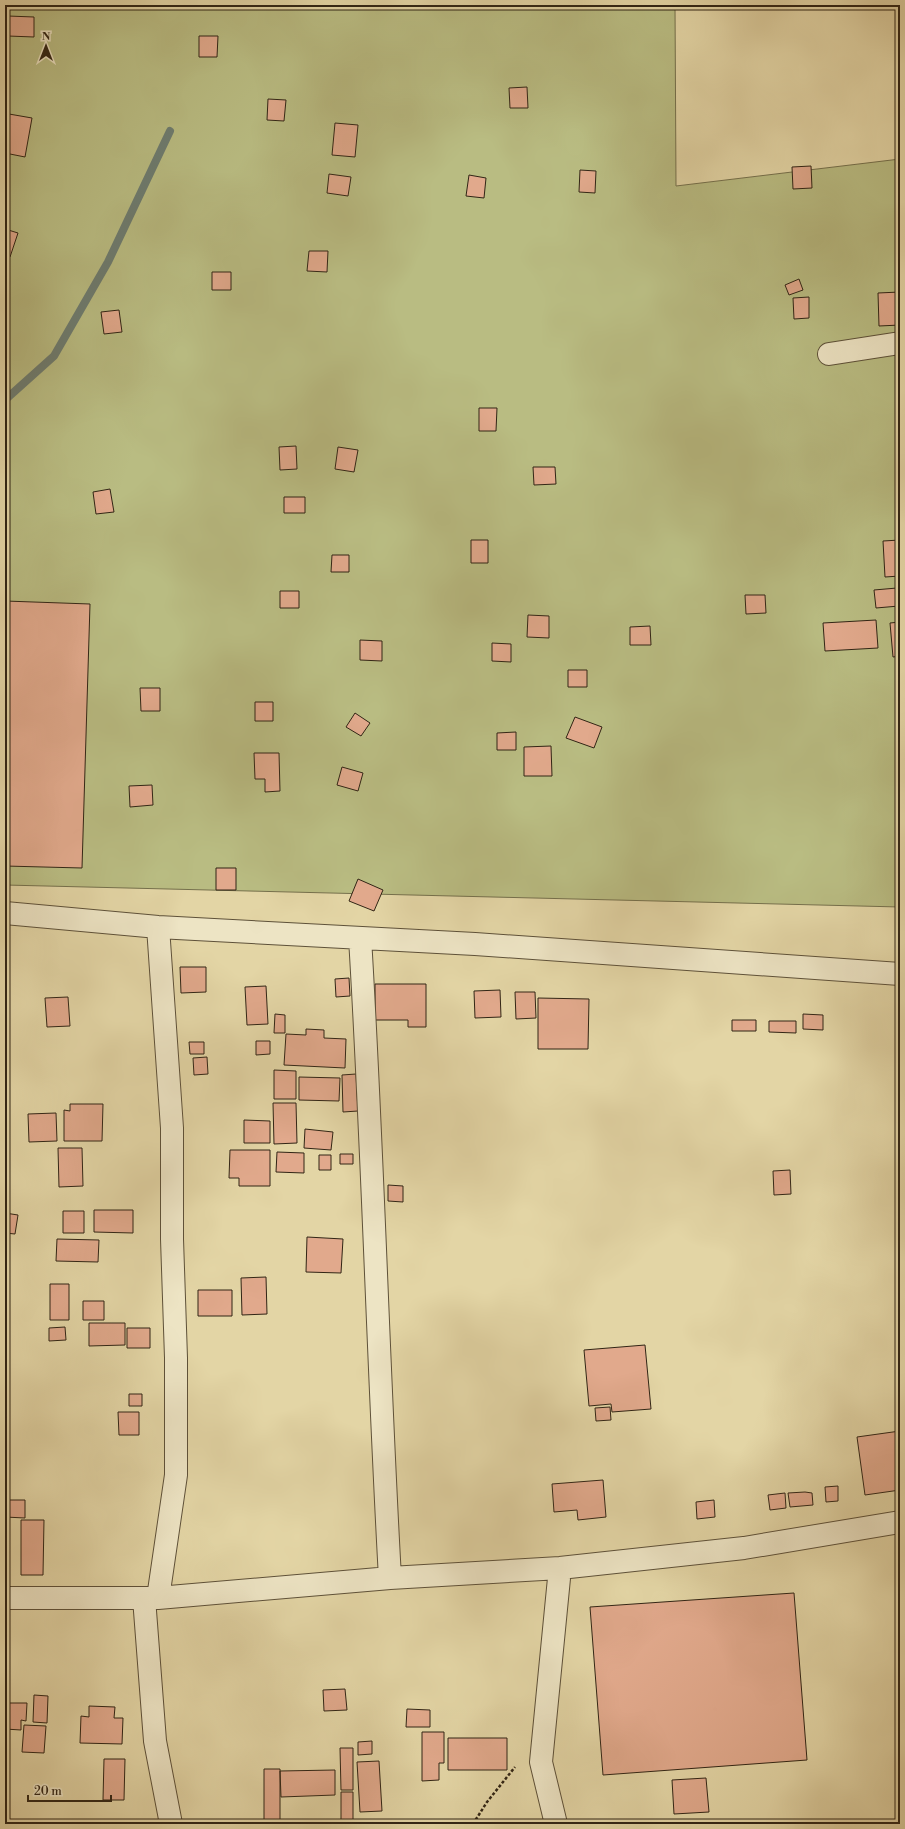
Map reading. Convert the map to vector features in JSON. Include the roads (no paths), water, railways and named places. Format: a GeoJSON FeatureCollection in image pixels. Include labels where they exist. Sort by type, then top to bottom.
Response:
{"type":"FeatureCollection","features":[{"type":"Feature","properties":{"kind":"street"},"geometry":{"type":"LineString","coordinates":[[829,354],[900,343]]}},
{"type":"Feature","properties":{"kind":"street"},"geometry":{"type":"LineString","coordinates":[[5,913],[158,927],[360,938],[900,974]]}},
{"type":"Feature","properties":{"kind":"street"},"geometry":{"type":"LineString","coordinates":[[158,927],[172,1128],[172,1239],[176,1358],[176,1475],[151,1598],[155,1741],[171,1824]]}},
{"type":"Feature","properties":{"kind":"street"},"geometry":{"type":"LineString","coordinates":[[360,938],[370,1099],[382,1439],[390,1578]]}},
{"type":"Feature","properties":{"kind":"street"},"geometry":{"type":"LineString","coordinates":[[5,1598],[151,1598],[390,1578],[560,1568],[744,1548],[900,1522]]}},
{"type":"Feature","properties":{"kind":"street"},"geometry":{"type":"LineString","coordinates":[[556,1824],[541,1762],[560,1568]]}},
{"type":"Feature","properties":{"kind":"waterway"},"geometry":{"type":"LineString","coordinates":[[5,400],[54,356],[108,262],[170,131]]}}]}
